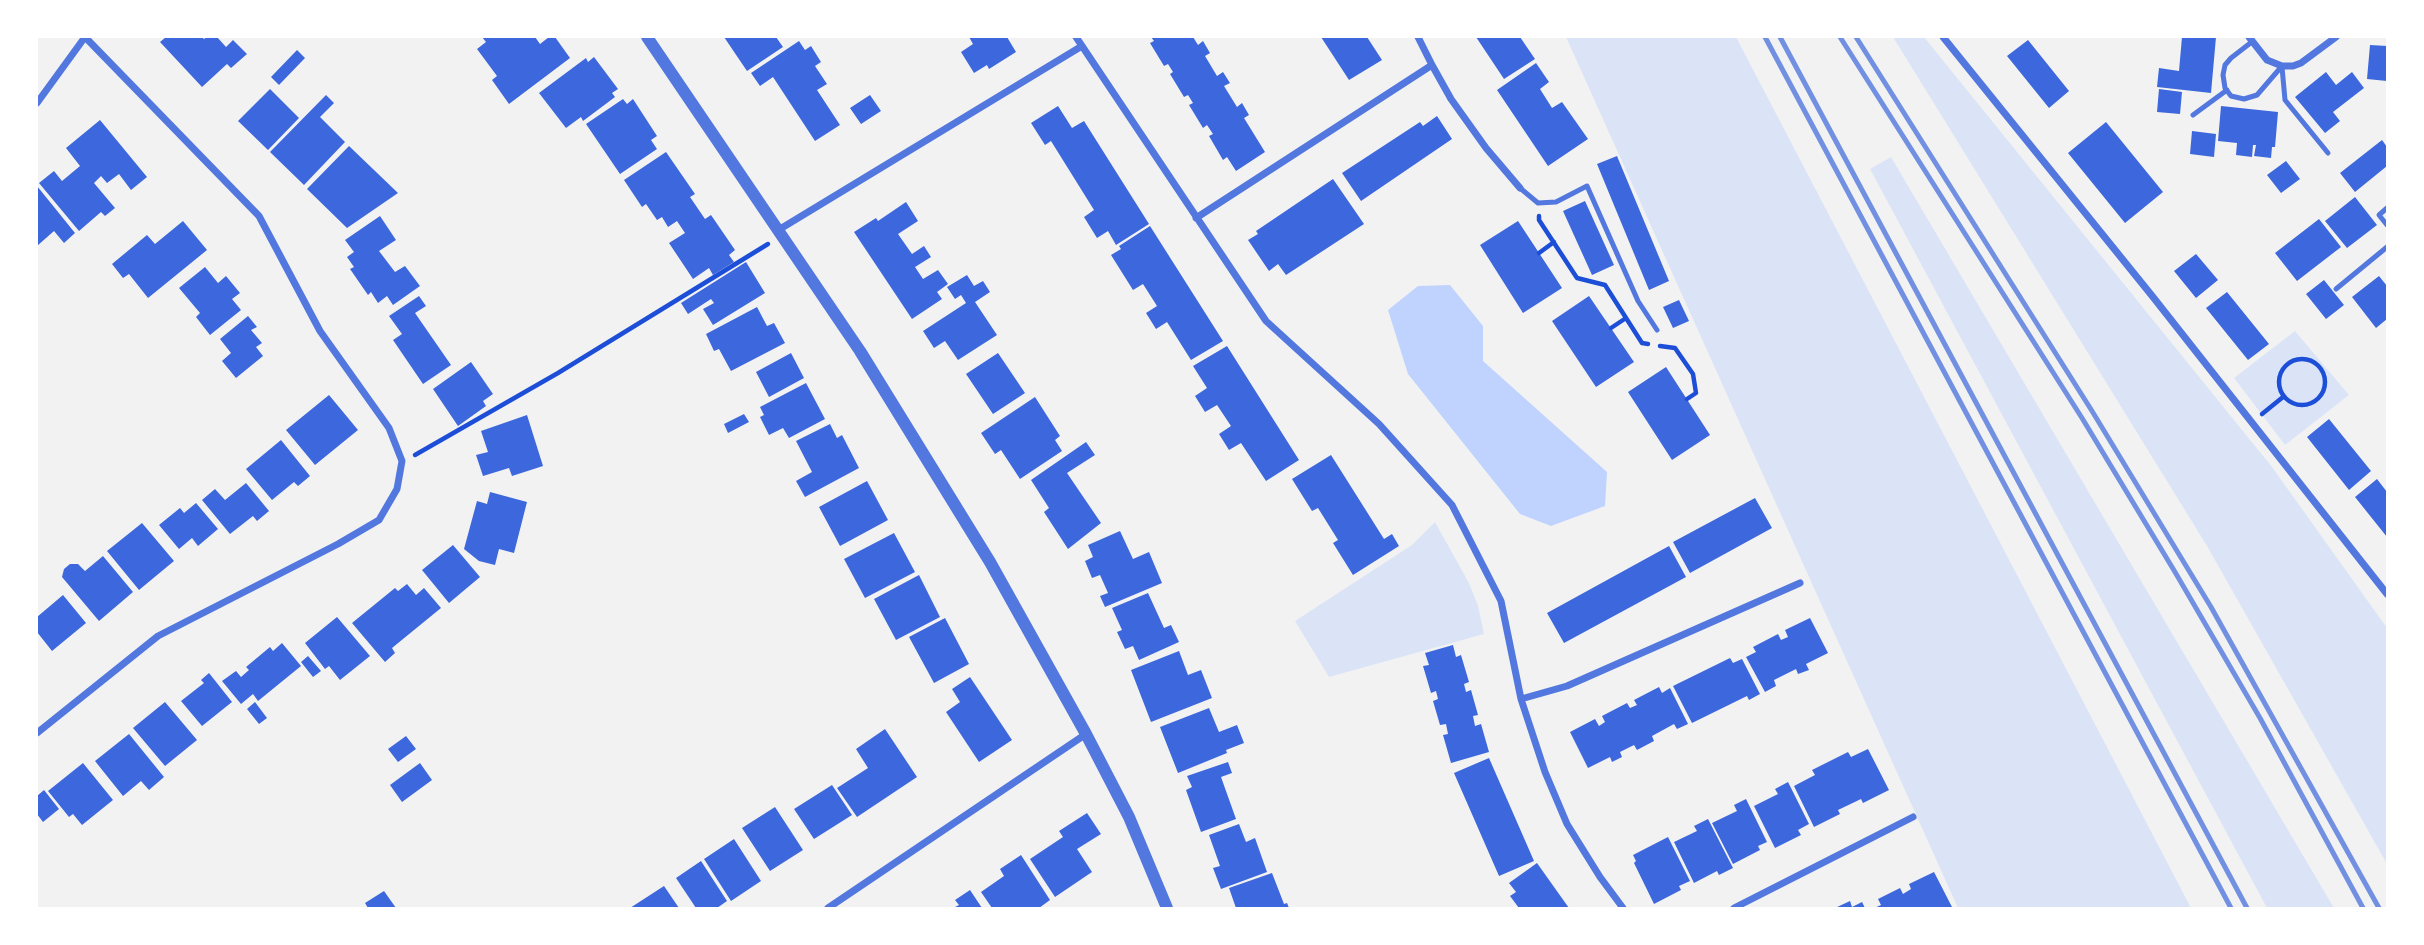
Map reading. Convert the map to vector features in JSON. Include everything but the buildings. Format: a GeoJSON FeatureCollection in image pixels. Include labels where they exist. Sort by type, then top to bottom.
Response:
{"type":"FeatureCollection","features":[{"type":"Feature","properties":{"kind":"street"},"geometry":{"type":"LineString","coordinates":[[37,103],[85,37],[259,216],[320,331],[389,428],[402,461],[397,489],[379,520],[338,544],[158,636],[37,733]]}},
{"type":"Feature","properties":{"kind":"street"},"geometry":{"type":"LineString","coordinates":[[647,37],[780,229],[860,351],[990,562],[1129,817],[1167,908]]}},
{"type":"Feature","properties":{"kind":"street"},"geometry":{"type":"LineString","coordinates":[[1076,37],[1266,321],[1379,424],[1452,505],[1501,601],[1521,699],[1545,772],[1567,824],[1623,908]]}},
{"type":"Feature","properties":{"kind":"street"},"geometry":{"type":"LineString","coordinates":[[1418,37],[1451,99],[1486,148],[1520,188]]}},
{"type":"Feature","properties":{"kind":"street"},"geometry":{"type":"LineString","coordinates":[[1943,37],[2387,594]]}},
{"type":"Feature","properties":{"kind":"street"},"geometry":{"type":"LineString","coordinates":[[2251,39],[2267,60],[2282,66],[2301,64],[2336,37]]}},
{"type":"Feature","properties":{"kind":"street"},"geometry":{"type":"LineString","coordinates":[[780,229],[1082,46]]}},
{"type":"Feature","properties":{"kind":"street"},"geometry":{"type":"LineString","coordinates":[[1196,218],[1432,65]]}},
{"type":"Feature","properties":{"kind":"street"},"geometry":{"type":"LineString","coordinates":[[1521,699],[1567,686],[1800,583]]}},
{"type":"Feature","properties":{"kind":"street"},"geometry":{"type":"LineString","coordinates":[[828,908],[1086,734]]}},
{"type":"Feature","properties":{"kind":"street"},"geometry":{"type":"LineString","coordinates":[[1734,908],[1913,817]]}},
{"type":"Feature","properties":{"kind":"lane"},"geometry":{"type":"LineString","coordinates":[[2251,39],[2225,65],[2223,75],[2231,96],[2244,99],[2257,95],[2282,66]]}},
{"type":"Feature","properties":{"kind":"lane"},"geometry":{"type":"LineString","coordinates":[[2282,66],[2285,100],[2328,153]]}},
{"type":"Feature","properties":{"kind":"lane"},"geometry":{"type":"LineString","coordinates":[[2193,116],[2227,90]]}},
{"type":"Feature","properties":{"kind":"lane"},"geometry":{"type":"LineString","coordinates":[[1520,188],[1538,203],[1556,202],[1587,186],[1638,301],[1657,330]]}},
{"type":"Feature","properties":{"kind":"lane"},"geometry":{"type":"LineString","coordinates":[[2387,208],[2379,215],[2387,225]]}},
{"type":"Feature","properties":{"kind":"lane"},"geometry":{"type":"LineString","coordinates":[[2336,289],[2387,247]]}},
{"type":"Feature","properties":{"kind":"path"},"geometry":{"type":"LineString","coordinates":[[1538,203],[1539,220],[1577,278],[1605,285],[1642,343],[1675,348],[1693,374],[1696,393],[1687,399]]}},
{"type":"Feature","properties":{"kind":"path"},"geometry":{"type":"LineString","coordinates":[[1539,253],[1554,242]]}},
{"type":"Feature","properties":{"kind":"path"},"geometry":{"type":"LineString","coordinates":[[402,461],[429,449],[558,373],[771,243]]}},
{"type":"Feature","properties":{"kind":"path"},"geometry":{"type":"LineString","coordinates":[[1611,328],[1626,318]]}},
{"type":"Feature","properties":{"kind":"path"},"geometry":{"type":"LineString","coordinates":[[2306,360],[2319,368],[2325,382],[2316,400],[2309,404],[2295,405],[2283,397],[2278,382],[2280,374],[2290,362],[2306,360]]}},
{"type":"Feature","properties":{"kind":"path"},"geometry":{"type":"LineString","coordinates":[[2250,423],[2283,397]]}},
{"type":"Feature","properties":{"kind":"shaded area"},"geometry":{"type":"Polygon","coordinates":[[[1566,37],[1736,37],[2191,908],[1958,908],[1566,37]]]}},
{"type":"Feature","properties":{"kind":"shaded area"},"geometry":{"type":"Polygon","coordinates":[[[1893,37],[1924,37],[2272,467],[2387,628],[2387,864],[2207,546],[1893,37]]]}},
{"type":"Feature","properties":{"kind":"shaded area"},"geometry":{"type":"Polygon","coordinates":[[[1891,157],[2334,908],[2267,908],[1870,169],[1891,157]]]}},
{"type":"Feature","properties":{"kind":"shaded area"},"geometry":{"type":"Polygon","coordinates":[[[2295,331],[2349,395],[2285,445],[2234,378],[2295,331]]]}},
{"type":"Feature","properties":{"kind":"shaded area"},"geometry":{"type":"Polygon","coordinates":[[[1435,522],[1469,583],[1478,606],[1484,634],[1329,677],[1295,621],[1412,545],[1435,522]]]}},
{"type":"Feature","properties":{"kind":"water"},"geometry":{"type":"Polygon","coordinates":[[[1450,285],[1483,326],[1483,361],[1607,472],[1605,506],[1551,526],[1520,514],[1408,374],[1388,310],[1418,286],[1450,285]]]}},
{"type":"Feature","properties":{"kind":"railway"},"geometry":{"type":"LineString","coordinates":[[1765,37],[2231,908]]}},
{"type":"Feature","properties":{"kind":"railway"},"geometry":{"type":"LineString","coordinates":[[1780,37],[2247,908]]}},
{"type":"Feature","properties":{"kind":"railway"},"geometry":{"type":"LineString","coordinates":[[1840,37],[2082,418],[2175,572],[2260,718],[2363,908]]}},
{"type":"Feature","properties":{"kind":"railway"},"geometry":{"type":"LineString","coordinates":[[1856,37],[2092,411],[2211,607],[2379,908]]}}]}
